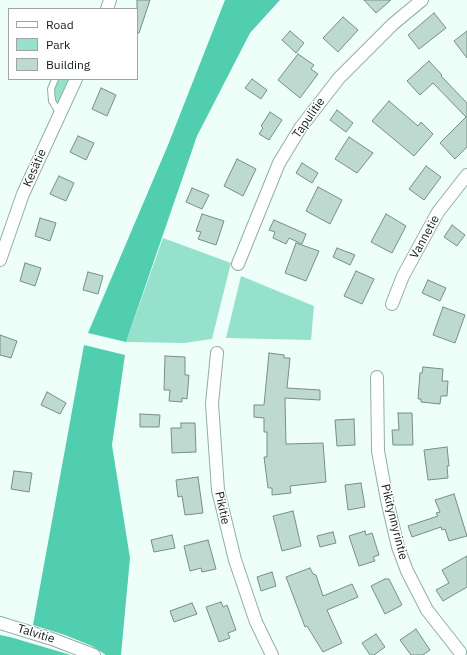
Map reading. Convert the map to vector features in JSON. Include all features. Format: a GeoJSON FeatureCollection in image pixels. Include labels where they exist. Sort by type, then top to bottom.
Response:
{"type":"FeatureCollection","features":[{"type":"Feature","properties":{"kind":"street","name":"Tapulitie"},"geometry":{"type":"LineString","coordinates":[[238,264],[279,163],[302,127],[339,78],[392,24],[422,0]]}},
{"type":"Feature","properties":{"kind":"street","name":"Kesätie"},"geometry":{"type":"LineString","coordinates":[[0,260],[23,194],[76,80]]}},
{"type":"Feature","properties":{"kind":"street","name":"Vannetie"},"geometry":{"type":"LineString","coordinates":[[392,304],[404,276],[431,224],[455,188],[467,175]]}},
{"type":"Feature","properties":{"kind":"street","name":"Pikitie"},"geometry":{"type":"LineString","coordinates":[[216,353],[212,404],[218,490],[235,560],[256,622],[272,655]]}},
{"type":"Feature","properties":{"kind":"street","name":"Pikitynnyrintie"},"geometry":{"type":"LineString","coordinates":[[377,377],[378,451],[398,547],[407,571],[427,610],[461,651]]}},
{"type":"Feature","properties":{"kind":"street","name":"Talvitie"},"geometry":{"type":"LineString","coordinates":[[0,623],[52,639],[94,655]]}},
{"type":"Feature","properties":{"kind":"lane"},"geometry":{"type":"LineString","coordinates":[[55,80],[51,89],[52,101],[60,114]]}},
{"type":"Feature","properties":{"kind":"green space"},"geometry":{"type":"Polygon","coordinates":[[[225,0],[280,0],[250,33],[197,136],[126,342],[88,333],[168,145],[225,0]]]}},
{"type":"Feature","properties":{"kind":"green space"},"geometry":{"type":"Polygon","coordinates":[[[55,80],[76,80],[60,114],[52,101],[55,80]]]}},
{"type":"Feature","properties":{"kind":"green space"},"geometry":{"type":"Polygon","coordinates":[[[163,238],[231,263],[212,339],[184,343],[126,342],[163,238]]]}},
{"type":"Feature","properties":{"kind":"green space"},"geometry":{"type":"Polygon","coordinates":[[[241,276],[314,306],[311,340],[226,338],[241,276]]]}},
{"type":"Feature","properties":{"kind":"green space"},"geometry":{"type":"Polygon","coordinates":[[[84,345],[125,355],[112,445],[130,558],[121,655],[106,655],[92,646],[65,635],[33,625],[84,345]]]}},
{"type":"Feature","properties":{"kind":"green space"},"geometry":{"type":"Polygon","coordinates":[[[0,635],[10,637],[71,655],[0,655],[0,635]]]}},
{"type":"Feature","properties":{"kind":"building"},"geometry":{"type":"Polygon","coordinates":[[[137,0],[150,0],[139,33],[138,8],[137,0]]]}},
{"type":"Feature","properties":{"kind":"building"},"geometry":{"type":"Polygon","coordinates":[[[364,0],[391,0],[376,13],[364,0]]]}},
{"type":"Feature","properties":{"kind":"building"},"geometry":{"type":"Polygon","coordinates":[[[434,13],[446,28],[419,49],[408,35],[434,13]]]}},
{"type":"Feature","properties":{"kind":"building"},"geometry":{"type":"Polygon","coordinates":[[[343,17],[358,30],[338,52],[323,38],[343,17]]]}},
{"type":"Feature","properties":{"kind":"building"},"geometry":{"type":"Polygon","coordinates":[[[290,31],[304,43],[296,53],[282,40],[290,31]]]}},
{"type":"Feature","properties":{"kind":"building"},"geometry":{"type":"Polygon","coordinates":[[[467,31],[467,58],[454,41],[467,31]]]}},
{"type":"Feature","properties":{"kind":"building"},"geometry":{"type":"Polygon","coordinates":[[[298,54],[314,65],[311,69],[318,74],[300,98],[278,80],[298,54]]]}},
{"type":"Feature","properties":{"kind":"building"},"geometry":{"type":"Polygon","coordinates":[[[429,61],[467,103],[467,147],[455,159],[440,143],[466,117],[433,83],[420,95],[407,81],[429,61]]]}},
{"type":"Feature","properties":{"kind":"building"},"geometry":{"type":"Polygon","coordinates":[[[252,79],[267,90],[261,99],[245,88],[252,79]]]}},
{"type":"Feature","properties":{"kind":"building"},"geometry":{"type":"Polygon","coordinates":[[[101,88],[116,95],[107,116],[92,109],[101,88]]]}},
{"type":"Feature","properties":{"kind":"building"},"geometry":{"type":"Polygon","coordinates":[[[389,101],[418,126],[421,122],[433,134],[414,156],[372,121],[389,101]]]}},
{"type":"Feature","properties":{"kind":"building"},"geometry":{"type":"Polygon","coordinates":[[[337,110],[353,123],[346,132],[330,120],[337,110]]]}},
{"type":"Feature","properties":{"kind":"building"},"geometry":{"type":"Polygon","coordinates":[[[270,112],[282,120],[269,140],[259,134],[263,128],[261,126],[270,112]]]}},
{"type":"Feature","properties":{"kind":"building"},"geometry":{"type":"Polygon","coordinates":[[[78,136],[94,143],[86,160],[70,152],[78,136]]]}},
{"type":"Feature","properties":{"kind":"building"},"geometry":{"type":"Polygon","coordinates":[[[349,137],[373,153],[357,173],[335,159],[349,137]]]}},
{"type":"Feature","properties":{"kind":"building"},"geometry":{"type":"Polygon","coordinates":[[[237,159],[256,169],[243,196],[224,186],[237,159]]]}},
{"type":"Feature","properties":{"kind":"building"},"geometry":{"type":"Polygon","coordinates":[[[302,163],[318,173],[312,183],[296,173],[302,163]]]}},
{"type":"Feature","properties":{"kind":"building"},"geometry":{"type":"Polygon","coordinates":[[[426,166],[441,177],[424,200],[409,189],[426,166]]]}},
{"type":"Feature","properties":{"kind":"building"},"geometry":{"type":"Polygon","coordinates":[[[59,176],[74,183],[66,201],[50,194],[59,176]]]}},
{"type":"Feature","properties":{"kind":"building"},"geometry":{"type":"Polygon","coordinates":[[[318,187],[342,200],[330,224],[306,211],[318,187]]]}},
{"type":"Feature","properties":{"kind":"building"},"geometry":{"type":"Polygon","coordinates":[[[192,188],[209,195],[202,209],[186,202],[192,188]]]}},
{"type":"Feature","properties":{"kind":"building"},"geometry":{"type":"Polygon","coordinates":[[[202,214],[224,221],[216,245],[198,239],[201,232],[196,231],[202,214]]]}},
{"type":"Feature","properties":{"kind":"building"},"geometry":{"type":"Polygon","coordinates":[[[386,214],[406,226],[392,253],[371,242],[386,214]]]}},
{"type":"Feature","properties":{"kind":"building"},"geometry":{"type":"Polygon","coordinates":[[[40,218],[56,223],[50,241],[35,236],[40,218]]]}},
{"type":"Feature","properties":{"kind":"building"},"geometry":{"type":"Polygon","coordinates":[[[274,220],[306,234],[302,244],[289,238],[286,244],[273,238],[275,232],[269,230],[274,220]]]}},
{"type":"Feature","properties":{"kind":"building"},"geometry":{"type":"Polygon","coordinates":[[[452,225],[465,235],[457,246],[444,237],[452,225]]]}},
{"type":"Feature","properties":{"kind":"building"},"geometry":{"type":"Polygon","coordinates":[[[296,243],[319,251],[306,281],[285,273],[296,243]]]}},
{"type":"Feature","properties":{"kind":"building"},"geometry":{"type":"Polygon","coordinates":[[[337,248],[355,255],[350,265],[333,257],[337,248]]]}},
{"type":"Feature","properties":{"kind":"building"},"geometry":{"type":"Polygon","coordinates":[[[25,263],[41,268],[35,286],[20,281],[25,263]]]}},
{"type":"Feature","properties":{"kind":"building"},"geometry":{"type":"Polygon","coordinates":[[[356,271],[374,279],[362,304],[344,296],[356,271]]]}},
{"type":"Feature","properties":{"kind":"building"},"geometry":{"type":"Polygon","coordinates":[[[88,272],[103,276],[98,294],[83,290],[88,272]]]}},
{"type":"Feature","properties":{"kind":"building"},"geometry":{"type":"Polygon","coordinates":[[[428,280],[446,288],[440,301],[422,293],[428,280]]]}},
{"type":"Feature","properties":{"kind":"building"},"geometry":{"type":"Polygon","coordinates":[[[443,307],[465,315],[455,343],[433,335],[443,307]]]}},
{"type":"Feature","properties":{"kind":"building"},"geometry":{"type":"Polygon","coordinates":[[[0,335],[17,341],[11,358],[0,355],[0,335]]]}},
{"type":"Feature","properties":{"kind":"building"},"geometry":{"type":"Polygon","coordinates":[[[269,353],[284,355],[284,358],[290,358],[287,388],[320,390],[320,400],[285,398],[286,444],[323,443],[326,482],[290,486],[291,493],[272,495],[272,488],[268,488],[264,457],[267,457],[267,432],[264,432],[264,418],[254,417],[254,405],[264,405],[269,353]]]}},
{"type":"Feature","properties":{"kind":"building"},"geometry":{"type":"Polygon","coordinates":[[[165,356],[185,357],[185,375],[189,375],[187,399],[182,398],[182,402],[169,401],[170,390],[164,390],[165,356]]]}},
{"type":"Feature","properties":{"kind":"building"},"geometry":{"type":"Polygon","coordinates":[[[423,367],[443,369],[442,381],[448,381],[447,396],[441,396],[440,404],[421,402],[421,399],[418,399],[420,373],[422,373],[423,367]]]}},
{"type":"Feature","properties":{"kind":"building"},"geometry":{"type":"Polygon","coordinates":[[[47,392],[66,403],[60,414],[41,405],[47,392]]]}},
{"type":"Feature","properties":{"kind":"building"},"geometry":{"type":"Polygon","coordinates":[[[398,413],[412,413],[413,445],[393,445],[392,430],[399,430],[398,413]]]}},
{"type":"Feature","properties":{"kind":"building"},"geometry":{"type":"Polygon","coordinates":[[[140,414],[160,415],[159,427],[140,427],[140,414]]]}},
{"type":"Feature","properties":{"kind":"building"},"geometry":{"type":"Polygon","coordinates":[[[354,419],[355,445],[337,446],[335,420],[354,419]]]}},
{"type":"Feature","properties":{"kind":"building"},"geometry":{"type":"Polygon","coordinates":[[[181,423],[195,423],[196,452],[172,453],[171,428],[181,428],[181,423]]]}},
{"type":"Feature","properties":{"kind":"building"},"geometry":{"type":"Polygon","coordinates":[[[447,447],[449,466],[447,466],[448,478],[428,480],[424,450],[447,447]]]}},
{"type":"Feature","properties":{"kind":"building"},"geometry":{"type":"Polygon","coordinates":[[[14,471],[32,473],[29,492],[11,489],[14,471]]]}},
{"type":"Feature","properties":{"kind":"building"},"geometry":{"type":"Polygon","coordinates":[[[198,477],[203,513],[185,515],[182,496],[178,497],[176,480],[198,477]]]}},
{"type":"Feature","properties":{"kind":"building"},"geometry":{"type":"Polygon","coordinates":[[[361,483],[365,507],[348,510],[345,485],[361,483]]]}},
{"type":"Feature","properties":{"kind":"building"},"geometry":{"type":"Polygon","coordinates":[[[454,494],[467,536],[449,541],[445,529],[442,530],[441,527],[412,537],[408,526],[438,516],[436,513],[440,512],[435,500],[454,494]]]}},
{"type":"Feature","properties":{"kind":"building"},"geometry":{"type":"Polygon","coordinates":[[[293,511],[301,546],[282,551],[273,516],[293,511]]]}},
{"type":"Feature","properties":{"kind":"building"},"geometry":{"type":"Polygon","coordinates":[[[365,531],[366,535],[372,533],[379,555],[373,557],[375,561],[359,566],[349,536],[365,531]]]}},
{"type":"Feature","properties":{"kind":"building"},"geometry":{"type":"Polygon","coordinates":[[[333,532],[336,543],[320,547],[317,536],[333,532]]]}},
{"type":"Feature","properties":{"kind":"building"},"geometry":{"type":"Polygon","coordinates":[[[172,535],[175,548],[154,552],[151,540],[172,535]]]}},
{"type":"Feature","properties":{"kind":"building"},"geometry":{"type":"Polygon","coordinates":[[[208,540],[216,569],[202,572],[201,568],[190,571],[184,546],[208,540]]]}},
{"type":"Feature","properties":{"kind":"building"},"geometry":{"type":"Polygon","coordinates":[[[467,556],[467,587],[443,601],[436,590],[449,583],[442,570],[467,556]]]}},
{"type":"Feature","properties":{"kind":"building"},"geometry":{"type":"Polygon","coordinates":[[[310,568],[313,574],[316,575],[323,596],[352,584],[358,597],[327,610],[342,643],[323,652],[307,626],[305,627],[286,577],[310,568]]]}},
{"type":"Feature","properties":{"kind":"building"},"geometry":{"type":"Polygon","coordinates":[[[272,572],[276,586],[261,591],[257,577],[272,572]]]}},
{"type":"Feature","properties":{"kind":"building"},"geometry":{"type":"Polygon","coordinates":[[[385,579],[389,579],[402,605],[385,614],[371,586],[385,579]]]}},
{"type":"Feature","properties":{"kind":"building"},"geometry":{"type":"Polygon","coordinates":[[[221,602],[223,607],[227,605],[236,630],[228,633],[230,638],[219,642],[206,607],[221,602]]]}},
{"type":"Feature","properties":{"kind":"building"},"geometry":{"type":"Polygon","coordinates":[[[192,603],[197,614],[174,622],[170,611],[192,603]]]}},
{"type":"Feature","properties":{"kind":"building"},"geometry":{"type":"Polygon","coordinates":[[[416,629],[430,650],[423,655],[411,655],[400,640],[416,629]]]}},
{"type":"Feature","properties":{"kind":"building"},"geometry":{"type":"Polygon","coordinates":[[[376,634],[385,647],[374,655],[370,655],[362,643],[376,634]]]}}]}
